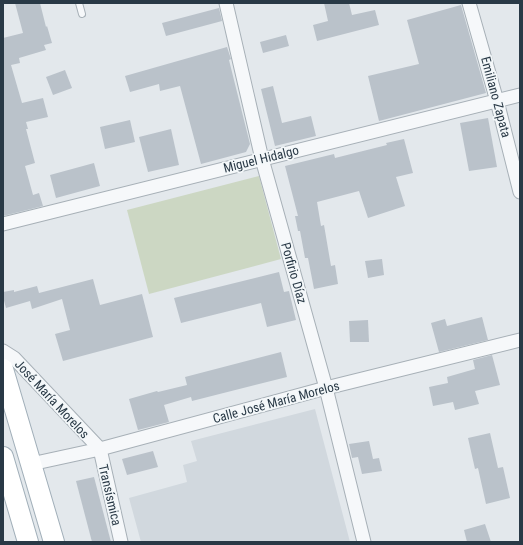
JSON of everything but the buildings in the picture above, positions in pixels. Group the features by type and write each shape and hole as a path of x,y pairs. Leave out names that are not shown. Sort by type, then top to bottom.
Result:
{"main road":[{"path":"3,369 54,542"},
{"path":"3,457 28,542"}],"street":[{"name":"Porfirio Díaz","path":"226,3 262,159 326,388 364,542"},
{"name":"Emiliano Zapata","path":"470,3 520,192"},
{"name":"Miguel Hidalgo","path":"3,224 520,95"},
{"name":"Calle José María Morelos","path":"32,464 100,449 326,388 520,340"},
{"name":"José María Morelos","path":"3,351 14,358 100,449"},
{"name":"Transísmica","path":"100,449 121,542"}],"lane":[{"path":"79,3 82,14"}],"shaded area":[{"path":"315,409 350,542 141,542 129,498 187,482 183,465 197,461 191,441"}],"green space":[{"path":"259,176 281,259 149,294 127,210"}]}
